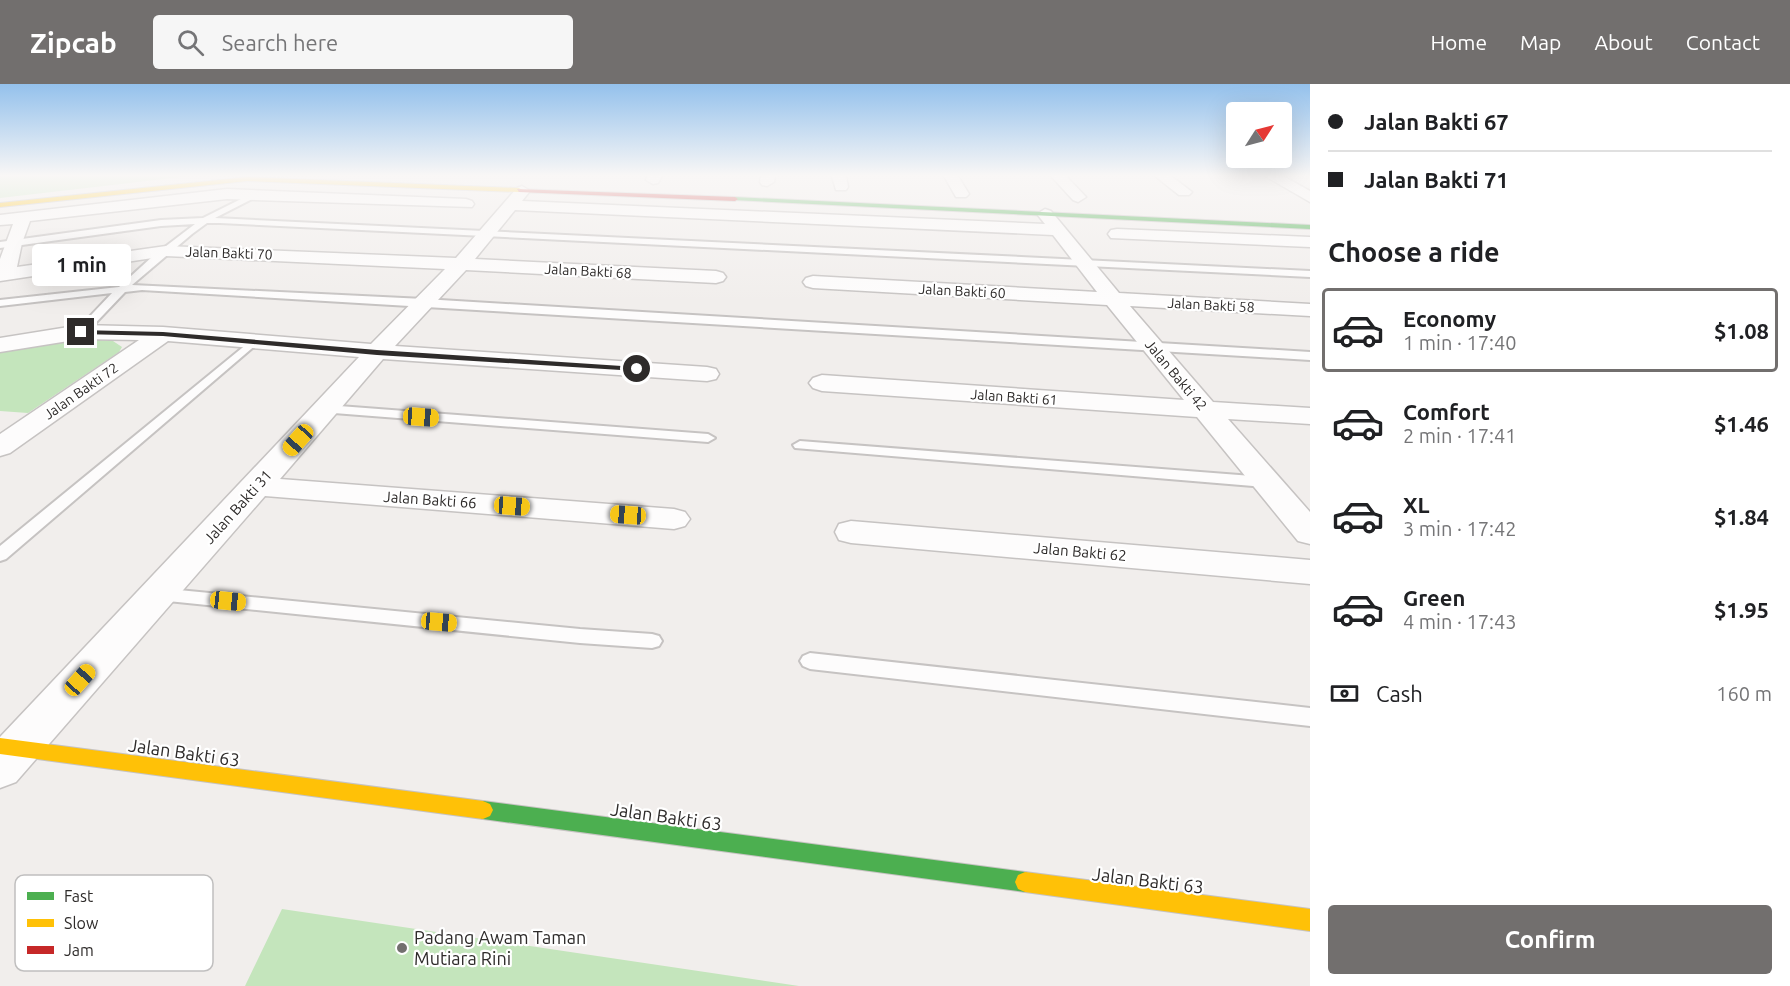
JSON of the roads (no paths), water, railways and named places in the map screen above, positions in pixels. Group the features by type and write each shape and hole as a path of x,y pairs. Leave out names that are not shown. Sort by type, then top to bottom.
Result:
{"street":[{"path":"0,220 15,218"},
{"path":"3,274 7,244 23,218"},
{"name":"Jalan Bakti 31","path":"6,754 158,594 377,352 460,265 499,218"},
{"path":"963,218 1310,227"},
{"path":"1003,218 1050,222"},
{"name":"Jalan Bakti 42","path":"1050,222 1152,347 1310,533"},
{"path":"1117,234 1310,242"},
{"name":"Jalan Bakti 70","path":"3,274 166,251 460,265"},
{"name":"Jalan Bakti 68","path":"460,265 716,277"},
{"name":"Jalan Bakti 60","path":"813,282 1112,299"},
{"name":"Jalan Bakti 58","path":"1112,299 1310,310"},
{"path":"0,345 81,332 163,334 377,352 707,374"},
{"name":"Jalan Bakti 72","path":"0,447 163,334"},
{"name":"Jalan Bakti 61","path":"822,382 1206,411 1310,416"},
{"path":"0,417 38,421"},
{"name":"Jalan Bakti 66","path":"257,486 674,519"},
{"name":"Jalan Bakti 62","path":"851,532 1310,572"},
{"name":"Jalan Bakti 63","path":"6,754 1310,920"}],"lane":[{"path":"81,332 122,288 206,219"},
{"path":"7,244 206,219 1310,274"},
{"path":"0,303 122,288 424,302 1310,356"},
{"path":"0,555 253,342"},
{"path":"326,409 708,438"},
{"path":"800,445 1265,482"},
{"path":"158,594 568,635 652,641"},
{"path":"810,661 1310,717"}],"place":[{"name":"Padang Awam Taman Mutiara Rini","path":"402,948"}]}
